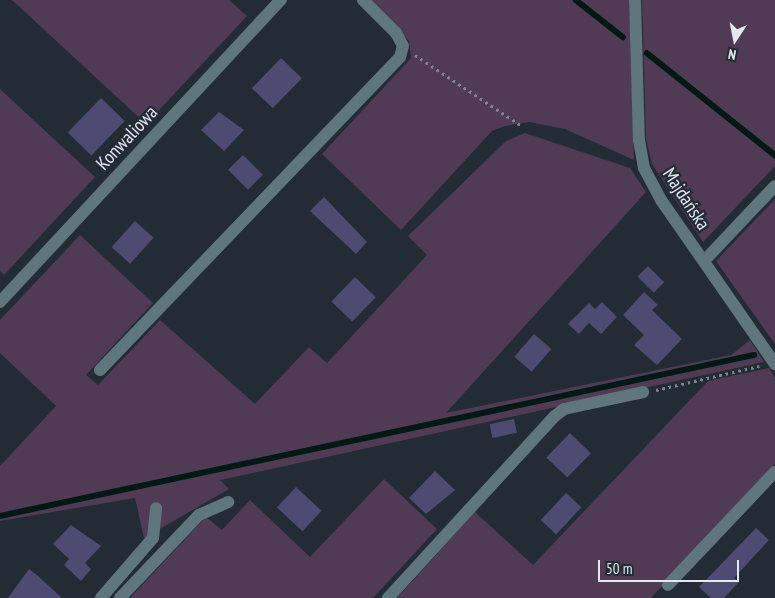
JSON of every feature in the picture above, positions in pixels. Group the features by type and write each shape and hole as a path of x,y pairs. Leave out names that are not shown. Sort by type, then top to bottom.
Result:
{"street":[{"name":"Konwaliowa","path":"0,302 281,0"},
{"path":"100,370 396,62 403,46 363,0"},
{"name":"Majdańska","path":"635,0 639,140 644,168 772,365"},
{"path":"704,261 775,186"},
{"path":"388,598 555,416 564,410 643,392"},
{"path":"668,585 775,472"},
{"path":"120,598 199,515 228,502"},
{"path":"101,598 153,538 156,508"}],"path":[{"path":"403,46 522,126"},
{"path":"643,392 772,365"}],"shaded area":[{"path":"12,0 229,0 247,16 146,124"},
{"path":"370,0 629,0 634,160 565,129 529,122 505,126 492,131 401,230 322,154 411,58 409,41"},
{"path":"642,0 775,0 775,166 703,242 652,164 646,139"},
{"path":"0,89 95,177 4,275 0,271"},
{"path":"525,133 630,168 646,192 446,413 731,355 750,340 764,362 220,480 229,489 144,538 135,498 0,521 0,466 56,406 0,353 0,320 80,235 153,303 86,375 98,385 160,320 255,404 309,347 327,363 427,255 408,236 506,141"},
{"path":"775,199 775,344 716,261"},
{"path":"769,368 775,378 775,464 651,598 397,598 475,512 533,565 708,381"},
{"path":"384,479 437,529 373,598 130,598 206,517 222,530 250,500 310,557"}],"building":[{"path":"281,58 302,78 273,108 252,88"},
{"path":"101,98 125,121 91,155 68,133"},
{"path":"219,112 244,130 224,151 201,130"},
{"path":"243,155 263,175 248,190 228,170"},
{"path":"324,197 367,242 356,254 310,211"},
{"path":"135,221 154,238 130,264 112,247"},
{"path":"648,266 664,282 654,293 637,277"},
{"path":"355,277 376,297 352,322 331,301"},
{"path":"644,292 658,305 652,310 682,339 657,365 634,345 644,335 623,315"},
{"path":"602,302 617,317 601,334 589,323 579,334 568,324 589,303 595,309"},
{"path":"534,334 551,349 532,372 514,357"},
{"path":"514,419 517,433 492,438 490,424"},
{"path":"570,433 591,453 567,478 546,457"},
{"path":"435,471 455,490 426,514 409,498"},
{"path":"296,487 322,511 303,531 277,507"},
{"path":"566,493 581,507 556,534 541,520"},
{"path":"71,525 101,546 85,563 91,569 81,581 64,565 69,559 53,544"},
{"path":"756,528 769,540 734,578 739,582 724,598 711,598 699,587"},
{"path":"29,569 38,576 62,598 8,598"}],"waterway":[{"path":"576,0 623,37"},
{"path":"647,53 775,155"},
{"path":"0,516 754,355"}]}
